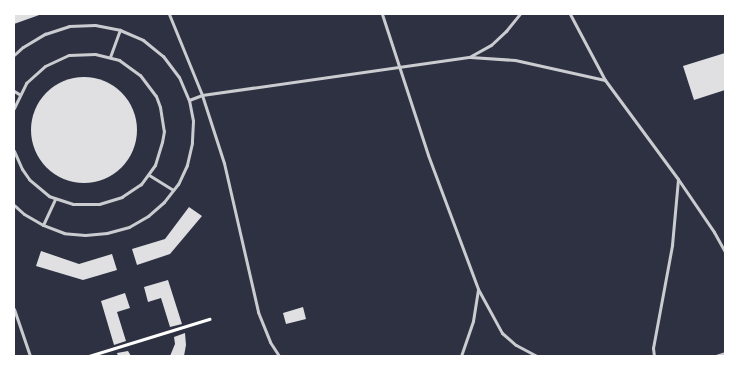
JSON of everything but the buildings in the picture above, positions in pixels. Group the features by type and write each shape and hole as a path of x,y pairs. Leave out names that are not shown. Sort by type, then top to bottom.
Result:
{"lane":[{"path":"169,14 202,95 226,170 257,307 270,342 279,356"},
{"path":"382,14 428,155 478,289 502,333 516,345 537,356"},
{"path":"470,57 491,45 506,31 520,14"},
{"path":"570,14 605,80 678,179 714,232 725,252"},
{"path":"14,55 23,47 45,34 69,26 95,25 120,30 143,40 163,56 179,77 189,100 193,122 192,143 187,165 173,190 164,202 148,216 129,227 108,233 86,235 64,233 43,226 24,214 14,205"},
{"path":"110,57 120,30"},
{"path":"14,108 19,94 35,74 57,60 82,53 110,57 131,67 140,75 156,96 160,107 163,125 160,154 149,174 132,191 111,202 86,206 55,199 38,188 29,179 14,151"},
{"path":"189,100 202,95 470,57 515,60 605,80"},
{"path":"14,91 19,94"},
{"path":"149,174 173,190"},
{"path":"654,356 653,348 672,245 678,179"},
{"path":"43,226 55,199"},
{"path":"461,356 473,321 478,289"},
{"path":"14,309 30,356"},
{"path":"716,356 725,353"}],"path":[{"path":"89,356 209,319"}]}
